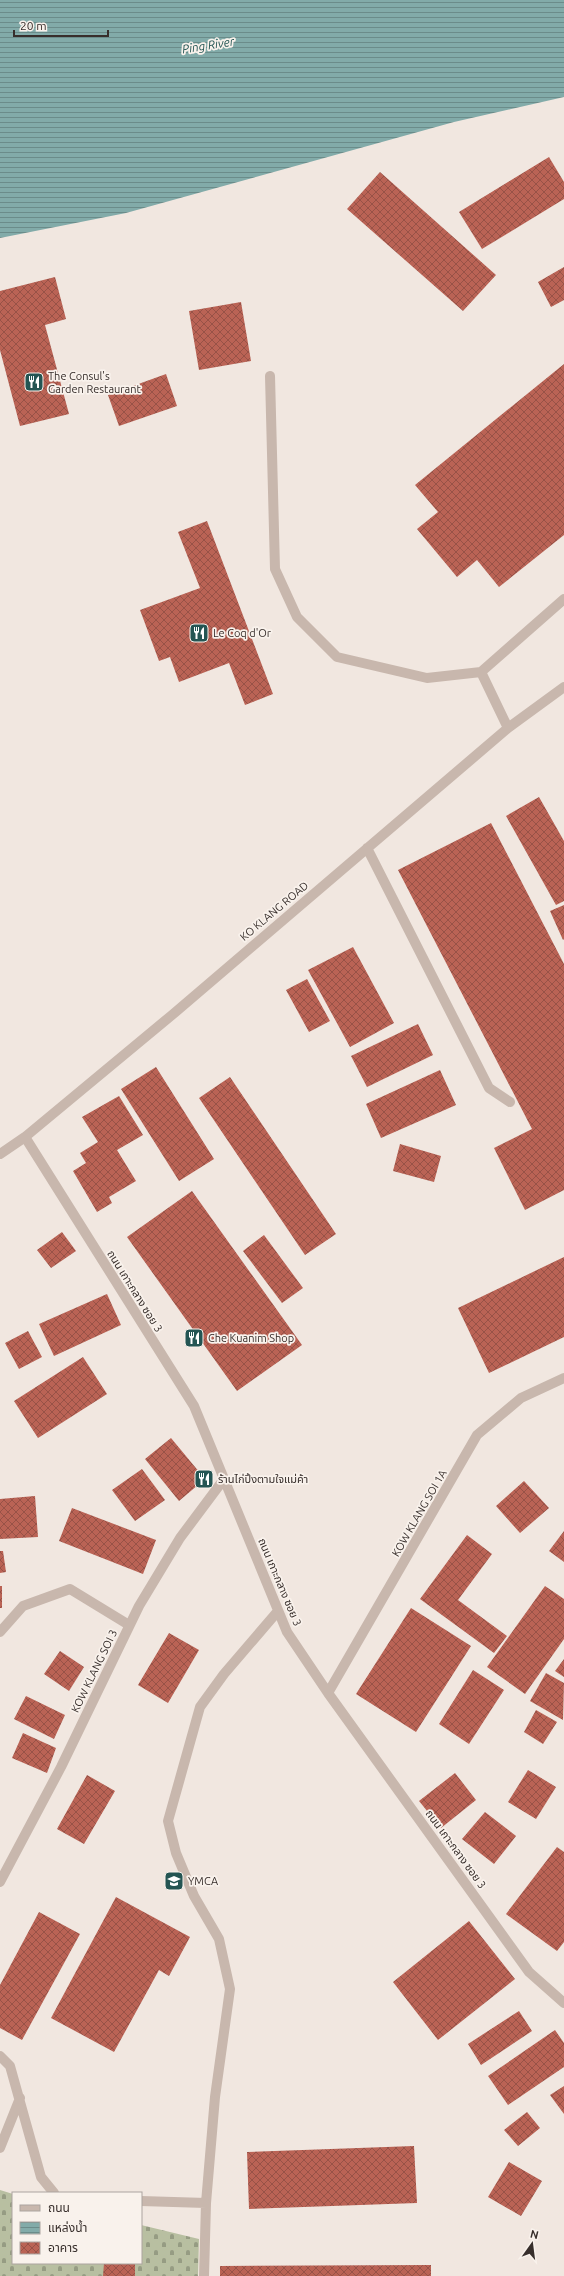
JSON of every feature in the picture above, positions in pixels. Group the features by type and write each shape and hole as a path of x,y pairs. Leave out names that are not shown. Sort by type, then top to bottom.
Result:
{"street":[{"path":"270,376 275,569 298,617 337,657 427,678 481,672 564,599"},
{"path":"481,672 508,728"},
{"name":"KO KLANG ROAD","path":"0,1154 25,1137 172,1016 508,728 564,687"},
{"path":"367,848 489,1088 510,1102"},
{"name":"ถนน เกาะกลาง ซอย 3","path":"25,1137 194,1406 287,1632 328,1693 529,1972 564,2003"},
{"name":"KOW KLANG SOI 1A","path":"328,1693 477,1435 521,1398 564,1378"},
{"name":"KOW KLANG SOI 3","path":"0,1882 61,1767 129,1626 180,1538 224,1479"},
{"path":"0,1632 23,1606 70,1589 129,1626"},
{"path":"204,2276 206,2203 215,2097 230,1989 219,1939 191,1889 176,1853 168,1821 200,1707 224,1674 278,1611"},
{"path":"0,2056 10,2066 41,2177 53,2192"},
{"path":"0,2148 20,2098"},
{"path":"142,2201 206,2203"}],"green space":[{"path":"0,2190 12,2194 12,2264 142,2264 142,2225 199,2239 198,2276 0,2276"}],"water":[{"name":"Ping River","path":"0,0 564,0 564,97 454,122 126,213 0,238"}],"building":[{"path":"549,157 564,182 564,199 482,249 459,212"},
{"path":"380,172 496,275 463,311 347,209"},
{"path":"564,267 564,300 551,307 538,282"},
{"name":"The Consul's Garden Restaurant","path":"55,277 66,319 45,325 69,414 20,426 0,350 0,291"},
{"path":"241,302 251,361 199,370 189,311"},
{"path":"564,364 564,535 499,587 477,560 457,577 417,529 438,512 415,485"},
{"path":"166,374 177,406 119,426 108,395"},
{"name":"Le Coq d'Or","path":"207,521 273,694 245,705 229,663 179,682 170,657 159,661 140,610 200,588 178,532"},
{"path":"539,797 564,841 564,901 556,905 506,816"},
{"path":"491,823 564,964 564,1190 525,1210 494,1148 532,1129 398,870"},
{"path":"564,905 564,939 563,940 550,911"},
{"path":"353,947 394,1023 350,1047 308,970"},
{"path":"307,979 330,1021 309,1032 286,990"},
{"path":"418,1024 433,1055 367,1087 351,1056"},
{"path":"156,1067 214,1159 179,1181 121,1089"},
{"path":"440,1070 456,1105 381,1138 366,1104"},
{"path":"230,1077 336,1234 305,1255 199,1098"},
{"path":"119,1096 143,1135 117,1150 136,1181 109,1197 112,1203 97,1212 73,1171 86,1163 80,1153 98,1142 82,1117"},
{"path":"400,1144 441,1156 434,1182 393,1171"},
{"path":"192,1191 302,1345 237,1391 127,1237"},
{"path":"62,1232 76,1251 51,1268 37,1250"},
{"path":"264,1235 303,1288 282,1303 243,1251"},
{"path":"564,1257 564,1337 489,1373 458,1308"},
{"path":"107,1294 121,1325 54,1356 39,1324"},
{"path":"28,1331 42,1357 19,1369 5,1343"},
{"path":"83,1357 107,1394 38,1438 14,1401"},
{"path":"171,1438 205,1479 179,1501 145,1459"},
{"path":"142,1469 165,1500 135,1521 112,1490"},
{"path":"524,1481 549,1508 520,1533 496,1506"},
{"path":"35,1496 38,1537 0,1539 0,1499"},
{"path":"72,1508 156,1540 143,1574 59,1541"},
{"path":"564,1531 564,1562 549,1551"},
{"path":"467,1535 492,1554 458,1600 507,1636 494,1653 420,1599"},
{"path":"0,1551 3,1551 6,1572 0,1573"},
{"path":"0,1586 2,1586 2,1608 0,1608"},
{"path":"545,1586 564,1599 564,1639 525,1694 487,1667"},
{"path":"411,1608 471,1646 416,1732 356,1694"},
{"path":"169,1633 199,1650 168,1703 138,1685"},
{"path":"60,1651 84,1667 69,1691 44,1674"},
{"path":"564,1659 564,1677 555,1671"},
{"path":"473,1670 504,1690 469,1744 439,1724"},
{"path":"546,1673 564,1683 563,1720 530,1701"},
{"path":"26,1696 65,1715 54,1739 14,1719"},
{"path":"536,1710 557,1722 543,1744 524,1732"},
{"path":"23,1733 56,1748 47,1773 12,1758"},
{"path":"528,1770 556,1787 536,1819 508,1802"},
{"path":"455,1773 476,1800 441,1828 419,1801"},
{"path":"87,1775 115,1791 84,1844 57,1829"},
{"path":"485,1812 516,1836 494,1864 462,1839"},
{"path":"557,1847 564,1852 564,1942 557,1951 506,1914"},
{"path":"116,1897 190,1937 169,1976 159,1970 114,2052 51,2018"},
{"path":"39,1912 80,1934 22,2040 0,2028 0,1985"},
{"path":"469,1921 515,1979 438,2040 393,1982"},
{"path":"519,2011 532,2031 481,2065 468,2044"},
{"path":"555,2030 564,2043 564,2067 508,2105 488,2076"},
{"path":"564,2086 564,2114 550,2095"},
{"path":"527,2112 540,2128 518,2146 504,2130"},
{"path":"414,2146 417,2203 249,2209 247,2152"},
{"path":"509,2162 542,2181 521,2216 488,2197"},
{"path":"104,2264 135,2264 135,2276 103,2276"},
{"path":"431,2265 431,2276 220,2276 220,2266"}],"place":[{"name":"The Consul's Garden Restaurant","path":"34,382"},
{"name":"Le Coq d'Or","path":"199,633"},
{"name":"Che Kuanim Shop","path":"194,1338"},
{"name":"ร้านไก่ปิ้งตามใจแม่ค้า","path":"204,1479"},
{"name":"YMCA","path":"174,1881"}]}
